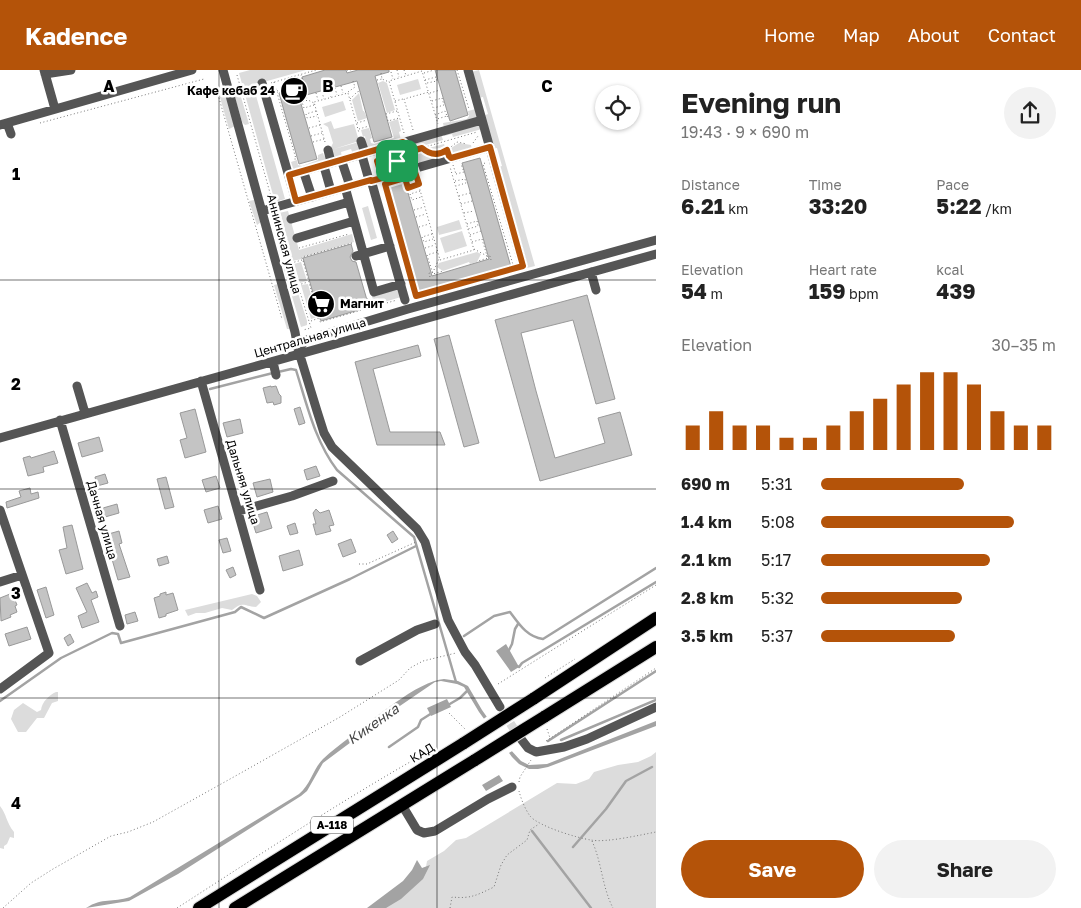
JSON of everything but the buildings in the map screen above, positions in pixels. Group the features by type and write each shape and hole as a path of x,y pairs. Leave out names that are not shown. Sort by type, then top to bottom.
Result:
{"highway":[{"name":"КАД","path":"200,908 465,737 533,699 656,618"},
{"name":"А-118","path":"235,908 475,760 546,723 656,647"}],"street":[{"path":"55,109 45,72 72,70"},
{"path":"11,134 4,124 192,70"},
{"name":"Аннинская улица","path":"223,70 299,352 322,426 332,447 409,520 422,537 441,622 500,707"},
{"path":"468,70 523,266"},
{"path":"263,84 296,201"},
{"path":"289,175 331,162 367,154 439,126 482,120"},
{"path":"361,141 367,154 370,181 405,299"},
{"path":"262,211 347,186 416,173 490,147"},
{"path":"328,150 331,162"},
{"path":"344,165 349,202 369,288 374,292 401,284"},
{"path":"324,170 331,191"},
{"path":"305,176 312,196"},
{"path":"291,218 349,202"},
{"path":"297,238 354,221"},
{"path":"299,352 306,340 312,338 656,240"},
{"path":"360,252 390,246"},
{"name":"Центральная улица","path":"0,438 272,362 299,352 656,254"},
{"path":"591,272 596,290"},
{"path":"272,362 276,375"},
{"name":"Дальняя улица","path":"201,381 260,590"},
{"path":"76,386 85,414"},
{"name":"Дачная улица","path":"60,420 120,626"},
{"path":"239,511 292,496 333,481"},
{"path":"0,510 50,652 0,689"},
{"path":"0,582 22,574"},
{"path":"360,661 417,630 441,622"},
{"path":"521,739 531,750 536,752 546,750 587,739 656,707"},
{"path":"405,810 417,830 428,833 435,831 512,787"}],"path":[{"path":"263,84 316,70"},
{"path":"397,70 400,78"},
{"path":"404,70 406,76"},
{"path":"411,70 412,74"},
{"path":"389,82 418,71 434,70"},
{"path":"461,70 457,71 468,110 478,106"},
{"path":"391,72 393,80"},
{"path":"423,72 444,142"},
{"path":"381,73 382,79"},
{"path":"276,91 303,83 300,75"},
{"path":"296,76 299,85"},
{"path":"425,80 436,77 437,81 426,84"},
{"path":"32,125 204,79"},
{"path":"285,79 288,88"},
{"path":"376,80 382,79 389,82 407,137"},
{"path":"328,150 314,104 308,100 306,94 301,96 304,108 314,104 318,101 348,93 355,87 353,81"},
{"path":"274,82 296,159 285,162"},
{"path":"341,86 344,94"},
{"path":"335,88 338,96"},
{"path":"328,90 331,98"},
{"path":"395,101 440,90"},
{"path":"217,91 284,325"},
{"path":"350,100 360,91"},
{"path":"322,92 325,99"},
{"path":"316,93 318,101"},
{"path":"348,93 361,141"},
{"path":"431,101 442,98 444,105 433,108"},
{"path":"404,99 407,137 405,144 416,173 440,258 433,272 429,273 430,277"},
{"path":"303,102 308,100"},
{"path":"316,111 306,114 307,118 318,115"},
{"path":"398,111 386,114 388,121 400,117"},
{"path":"435,114 445,112 447,116 439,126"},
{"path":"356,123 367,120"},
{"path":"309,128 320,124"},
{"path":"358,130 369,126"},
{"path":"377,161 480,131 472,144 457,142"},
{"path":"311,136 322,132"},
{"path":"456,138 457,142 450,162 473,249"},
{"path":"313,142 324,139"},
{"path":"388,146 392,157 416,173"},
{"path":"422,148 428,153 436,155"},
{"path":"367,154 377,161 382,178"},
{"path":"493,161 483,164 514,268"},
{"path":"450,162 464,172 461,163"},
{"path":"405,178 408,188 415,186 416,173"},
{"path":"454,182 464,179 466,184 456,186"},
{"path":"380,193 387,191 416,296"},
{"path":"421,191 410,194 412,200 422,197"},
{"path":"459,196 470,193"},
{"path":"461,204 472,201"},
{"path":"414,210 425,206"},
{"path":"463,213 474,210"},
{"path":"416,217 427,214"},
{"path":"466,224 477,221 478,226 468,229"},
{"path":"419,227 430,223"},
{"path":"469,235 480,232"},
{"path":"299,248 353,233"},
{"path":"433,234 422,237 424,242 434,239"},
{"path":"472,242 482,239 487,256"},
{"path":"360,252 355,242 302,257 320,322 523,266"},
{"path":"425,248 436,244"},
{"path":"473,249 490,256 491,260"},
{"path":"440,258 440,260 473,249"},
{"path":"433,272 428,255 438,252"},
{"path":"478,261 488,258 487,256"},
{"path":"291,263 303,260"},
{"path":"433,272 433,274 442,271"},
{"path":"298,285 309,282"},
{"path":"309,321 319,318"},
{"path":"359,564 367,564 412,544"},
{"path":"488,690 656,585"},
{"path":"3,908 31,883 111,836 128,832 153,822 340,717 399,680 410,668 423,661 451,654"},
{"path":"531,750 656,668"},
{"path":"449,713 465,737"},
{"path":"546,723 550,738"},
{"path":"177,908 317,818 435,748"},
{"path":"522,774 529,763"},
{"path":"524,804 530,817 539,823 592,841 656,832"},
{"path":"450,908 452,897 462,898 479,895 494,887 501,865 508,855 526,840 530,830 539,823"},
{"path":"592,841 606,893 613,908"}],"shaded area":[{"path":"250,70 306,70 253,85 285,199 275,202 239,73"},
{"path":"479,70 535,266 527,268 498,167 502,166 497,148 493,149 483,116 488,114 483,97 478,98 471,72"},
{"path":"418,79 421,89 400,95 397,85"},
{"path":"383,81 387,83 395,110 387,113 378,83"},
{"path":"232,87 238,87 249,124 245,125 242,122"},
{"path":"224,89 235,126 229,129 219,94 219,90"},
{"path":"359,93 363,111 367,118 358,121 352,100"},
{"path":"343,101 346,110 325,117 322,107"},
{"path":"476,109 478,118 444,128 443,123 467,119 469,116 468,111"},
{"path":"398,119 401,140 366,150 365,136 363,137 361,130 369,128 372,138 370,139 371,143 374,144 394,138 389,122"},
{"path":"331,121 334,129 354,124 359,141 334,149 359,142 362,151 353,154 351,149 341,152 342,157 333,159 330,149 333,143 328,127 323,124"},
{"path":"480,123 482,129 453,137 452,134 444,136 443,133"},
{"path":"441,134 443,140 408,150 406,144"},
{"path":"459,143 471,145 472,150 450,156 448,150"},
{"path":"444,144 446,149 438,153 425,149"},
{"path":"423,150 428,154 434,155 446,151 448,157 421,164 411,160 414,157 413,153"},
{"path":"323,153 328,161 294,171 291,162 297,160 298,165 302,166 318,160 318,155"},
{"path":"392,159 400,164 410,163 411,167 382,175 379,162"},
{"path":"254,200 261,222 257,225 249,201"},
{"path":"368,206 377,238 371,240 362,208"},
{"path":"288,211 299,250 352,234 354,242 292,261 279,213"},
{"path":"459,220 462,229 439,235 437,227"},
{"path":"462,231 467,246 445,253 440,238"},
{"path":"477,252 481,254 477,262 470,264 469,262 443,271 437,267 439,263"},
{"path":"301,262 307,281 300,283 294,264"},
{"path":"289,265 307,321 307,325 301,327 284,269 285,266"},
{"path":"278,284 292,329 287,329 274,285"},
{"path":"308,284 317,317 311,319 301,285"},
{"path":"398,289 401,297 374,305 372,296"},
{"path":"252,594 257,596 261,602 256,607 241,605 232,610 222,608 188,616 185,610"},
{"path":"58,692 58,701 52,703 44,718 37,718 26,732 18,732 11,719 14,710 23,703 37,712 41,710 46,699"},
{"path":"656,752 656,908 382,908 426,867 427,861 444,851 456,840 466,838 557,783 576,784 589,779 594,772 618,765 638,762"},
{"path":"0,806 14,832 14,838 10,837 4,849 0,848"}],"water":[{"path":"506,644 519,667 511,672 496,651"},
{"name":"Кикенка","path":"444,679 458,681 468,686 482,710 509,748 521,761 529,765 547,764 656,721 656,726 548,767 529,769 519,764 512,757 479,712 464,687 441,681 435,682 323,763 307,791 301,796 178,874 129,901 86,908 98,902 130,897 299,794 320,763 336,748 382,712 409,694 422,686"},
{"path":"447,699 451,707 431,716 427,708"},
{"path":"499,775 503,781 486,791 482,785"},
{"path":"417,860 422,868 430,865 423,879 401,899 386,908 367,908 403,881"}],"pier":[{"path":"489,715 514,750 507,754 482,720"}],"waterway":[{"path":"278,372 291,369 296,370 317,435 337,470 414,537 456,682"},
{"path":"210,389 273,373"},
{"path":"0,701 61,658 112,633 118,634 121,643 235,612 241,607 264,618 350,579 416,546"},
{"path":"464,636 494,616 510,612 528,633 543,639 656,568"},
{"path":"517,666 519,667 522,663 656,582"},
{"path":"509,650 518,624"},
{"path":"548,741 656,671"},
{"path":"448,705 467,691"},
{"path":"561,740 656,700"},
{"path":"389,747 418,727 421,720 432,713"},
{"path":"573,847 606,809 626,781 652,767"},
{"path":"532,831 591,908"}],"tunnel":[{"path":"503,712 519,737"}],"place":[{"name":"Кафе кебаб 24","path":"294,91"},
{"name":"Магнит","path":"321,304"}],"route":[{"path":"403,142 408,152 422,148 428,153 436,155 447,150 451,158 490,147 523,266 416,296 385,184 405,178 408,188 419,184 414,169 410,170 412,167 410,162 403,163 397,161 392,157 377,161 382,178 296,201 289,175 403,142"}]}
